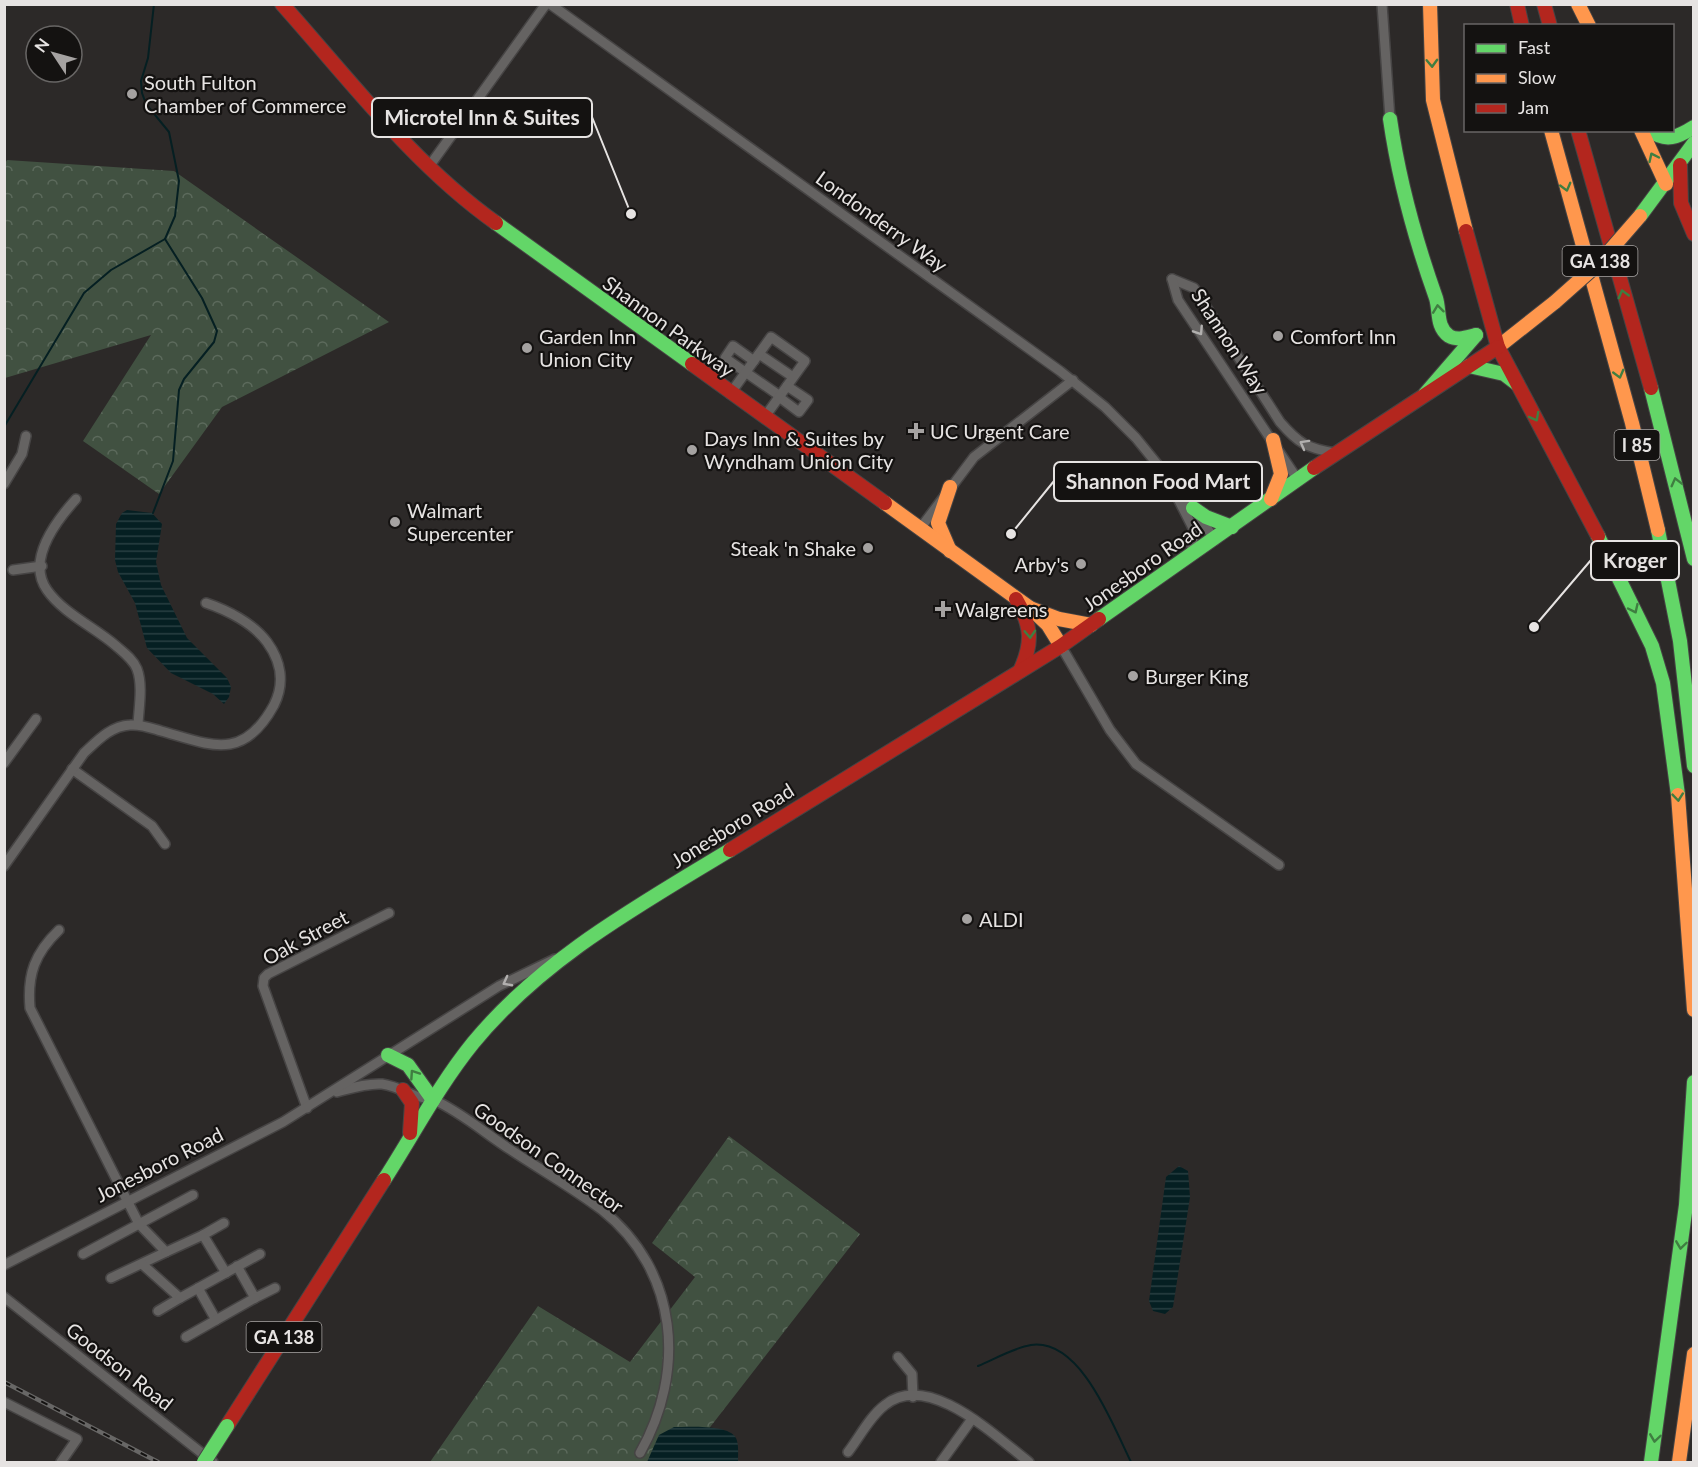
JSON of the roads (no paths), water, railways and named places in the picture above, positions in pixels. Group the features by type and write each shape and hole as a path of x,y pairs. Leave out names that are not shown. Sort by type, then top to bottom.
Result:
{"main road":[{"name":"Shannon Parkway","path":"282,4 428,168 465,201 518,242 1030,608 1048,625 1060,646"},
{"path":"1430,4 1433,100 1441,139 1498,347 1615,568 1652,646 1663,682 1679,804 1694,1010"},
{"path":"1517,4 1522,24"},
{"path":"1544,4 1549,24"},
{"path":"1578,4 1587,24"},
{"path":"1390,119 1398,174 1421,260 1437,301 1440,324 1448,335 1457,339 1476,335"},
{"path":"1652,132 1668,140 1694,127"},
{"name":"I 85","path":"1552,132 1589,273 1604,315 1652,506 1673,601 1694,766"},
{"name":"I 85","path":"1579,132 1666,442 1694,559"},
{"path":"1642,132 1666,184"},
{"name":"Jonesboro Road","path":"434,1100 487,1028 529,985 560,958 595,933 1060,646 1215,540 1335,453 1498,347 1555,302 1600,262 1666,184 1694,143"},
{"path":"1680,163 1678,182 1685,216 1694,234"},
{"path":"1656,196 1685,216"},
{"path":"1425,394 1476,335 1486,320 1487,309"},
{"path":"1469,366 1504,374 1518,386"},
{"path":"1271,498 1281,474 1273,440"},
{"path":"950,487 938,523 951,553"},
{"path":"1193,508 1206,517 1232,527"},
{"path":"1016,599 1032,630 1032,642 1020,671"},
{"path":"1030,608 1059,619 1091,625"},
{"path":"388,1055 408,1065 434,1100"},
{"path":"1652,1462 1686,1205 1694,1082"},
{"path":"403,1090 412,1103 410,1136"},
{"name":"GA 138","path":"204,1462 434,1100"},
{"path":"1679,1462 1694,1354"}],"street":[{"path":"428,168 548,4"},
{"name":"Londonderry Way","path":"548,4 1073,380 1136,438 1173,487 1193,508 1215,540"},
{"path":"1382,4 1390,119"},
{"name":"Shannon Way","path":"1298,480 1178,300 1172,279 1194,288 1280,422 1295,440 1311,449 1335,453"},
{"path":"730,394 771,337 805,360 764,418"},
{"path":"734,346 757,357 790,382 808,400 799,412 725,358 734,346"},
{"path":"919,530 974,458 1073,380"},
{"path":"4,484 22,454 26,436"},
{"name":"Londonderry Way","path":"1173,487 1195,533 1191,556"},
{"path":"76,499 50,531 43,550 42,566 46,588 110,641 136,666 140,679 138,724"},
{"path":"13,570 42,566"},
{"path":"4,866 84,753 101,737 116,728 138,724 209,746 230,745 246,738 267,718 281,685 280,669 274,651 263,636 227,610 206,603"},
{"path":"1060,646 1115,739 1136,764 1279,866"},
{"path":"4,763 36,719"},
{"path":"72,770 152,826 165,844"},
{"name":"Oak Street","path":"307,1108 263,986 264,978 389,913"},
{"path":"59,930 43,945 33,964 28,985 30,1008 139,1224 166,1252"},
{"name":"Jonesboro Road","path":"4,1265 307,1108 499,986 543,962 560,958"},
{"name":"Jonesboro Road","path":"329,1094 360,1086 381,1084 434,1100"},
{"name":"Goodson Connector","path":"434,1100 603,1211 627,1236 647,1264 664,1308 670,1358 662,1408 640,1453"},
{"path":"83,1254 193,1195"},
{"path":"111,1278 224,1223"},
{"path":"203,1235 226,1273"},
{"path":"158,1311 260,1254"},
{"path":"142,1264 180,1298"},
{"path":"237,1266 255,1298"},
{"path":"198,1288 216,1320"},
{"path":"186,1337 275,1288"},
{"name":"Goodson Road","path":"4,1297 213,1462"},
{"path":"898,1357 912,1374 913,1397"},
{"path":"848,1452 884,1405 897,1398 913,1397 943,1400 1029,1462"},
{"path":"4,1402 77,1439 61,1462"},
{"path":"942,1462 972,1419"}],"water":[{"path":"127,510 152,513 162,524 156,562 161,585 187,638 227,678 231,687 229,697 224,704 213,694 171,673 147,648 135,603 118,572 115,560 116,524 122,513"},
{"path":"1179,1166 1188,1171 1190,1197 1173,1307 1165,1314 1153,1311 1149,1301 1166,1177"},
{"path":"674,1427 708,1427 725,1430 736,1438 738,1462 647,1462 659,1435"}],"waterway":[{"path":"4,427 84,293 111,270 165,239 175,216 179,181 169,132 146,104 142,93 141,81 148,58 154,4"},
{"path":"153,513 173,461 179,390 184,379 214,342 217,331 202,298 165,239"},
{"path":"978,1366 1031,1345 1049,1347 1065,1355 1080,1369 1093,1387 1131,1462"}],"railway":[{"path":"4,1382 158,1462"}],"place":[{"name":"South Fulton Chamber of Commerce","path":"132,94"},
{"name":"Microtel Inn & Suites","path":"631,214"},
{"name":"Comfort Inn","path":"1278,336"},
{"name":"Garden Inn Union City","path":"527,348"},
{"name":"UC Urgent Care","path":"916,431"},
{"name":"Days Inn & Suites by Wyndham Union City","path":"692,450"},
{"name":"Walmart Supercenter","path":"395,522"},
{"name":"Shannon Food Mart","path":"1011,534"},
{"name":"Steak 'n Shake","path":"868,548"},
{"name":"Arby's","path":"1081,564"},
{"name":"Walgreens","path":"943,609"},
{"name":"Kroger","path":"1534,627"},
{"name":"Burger King","path":"1133,676"},
{"name":"ALDI","path":"967,919"}]}
